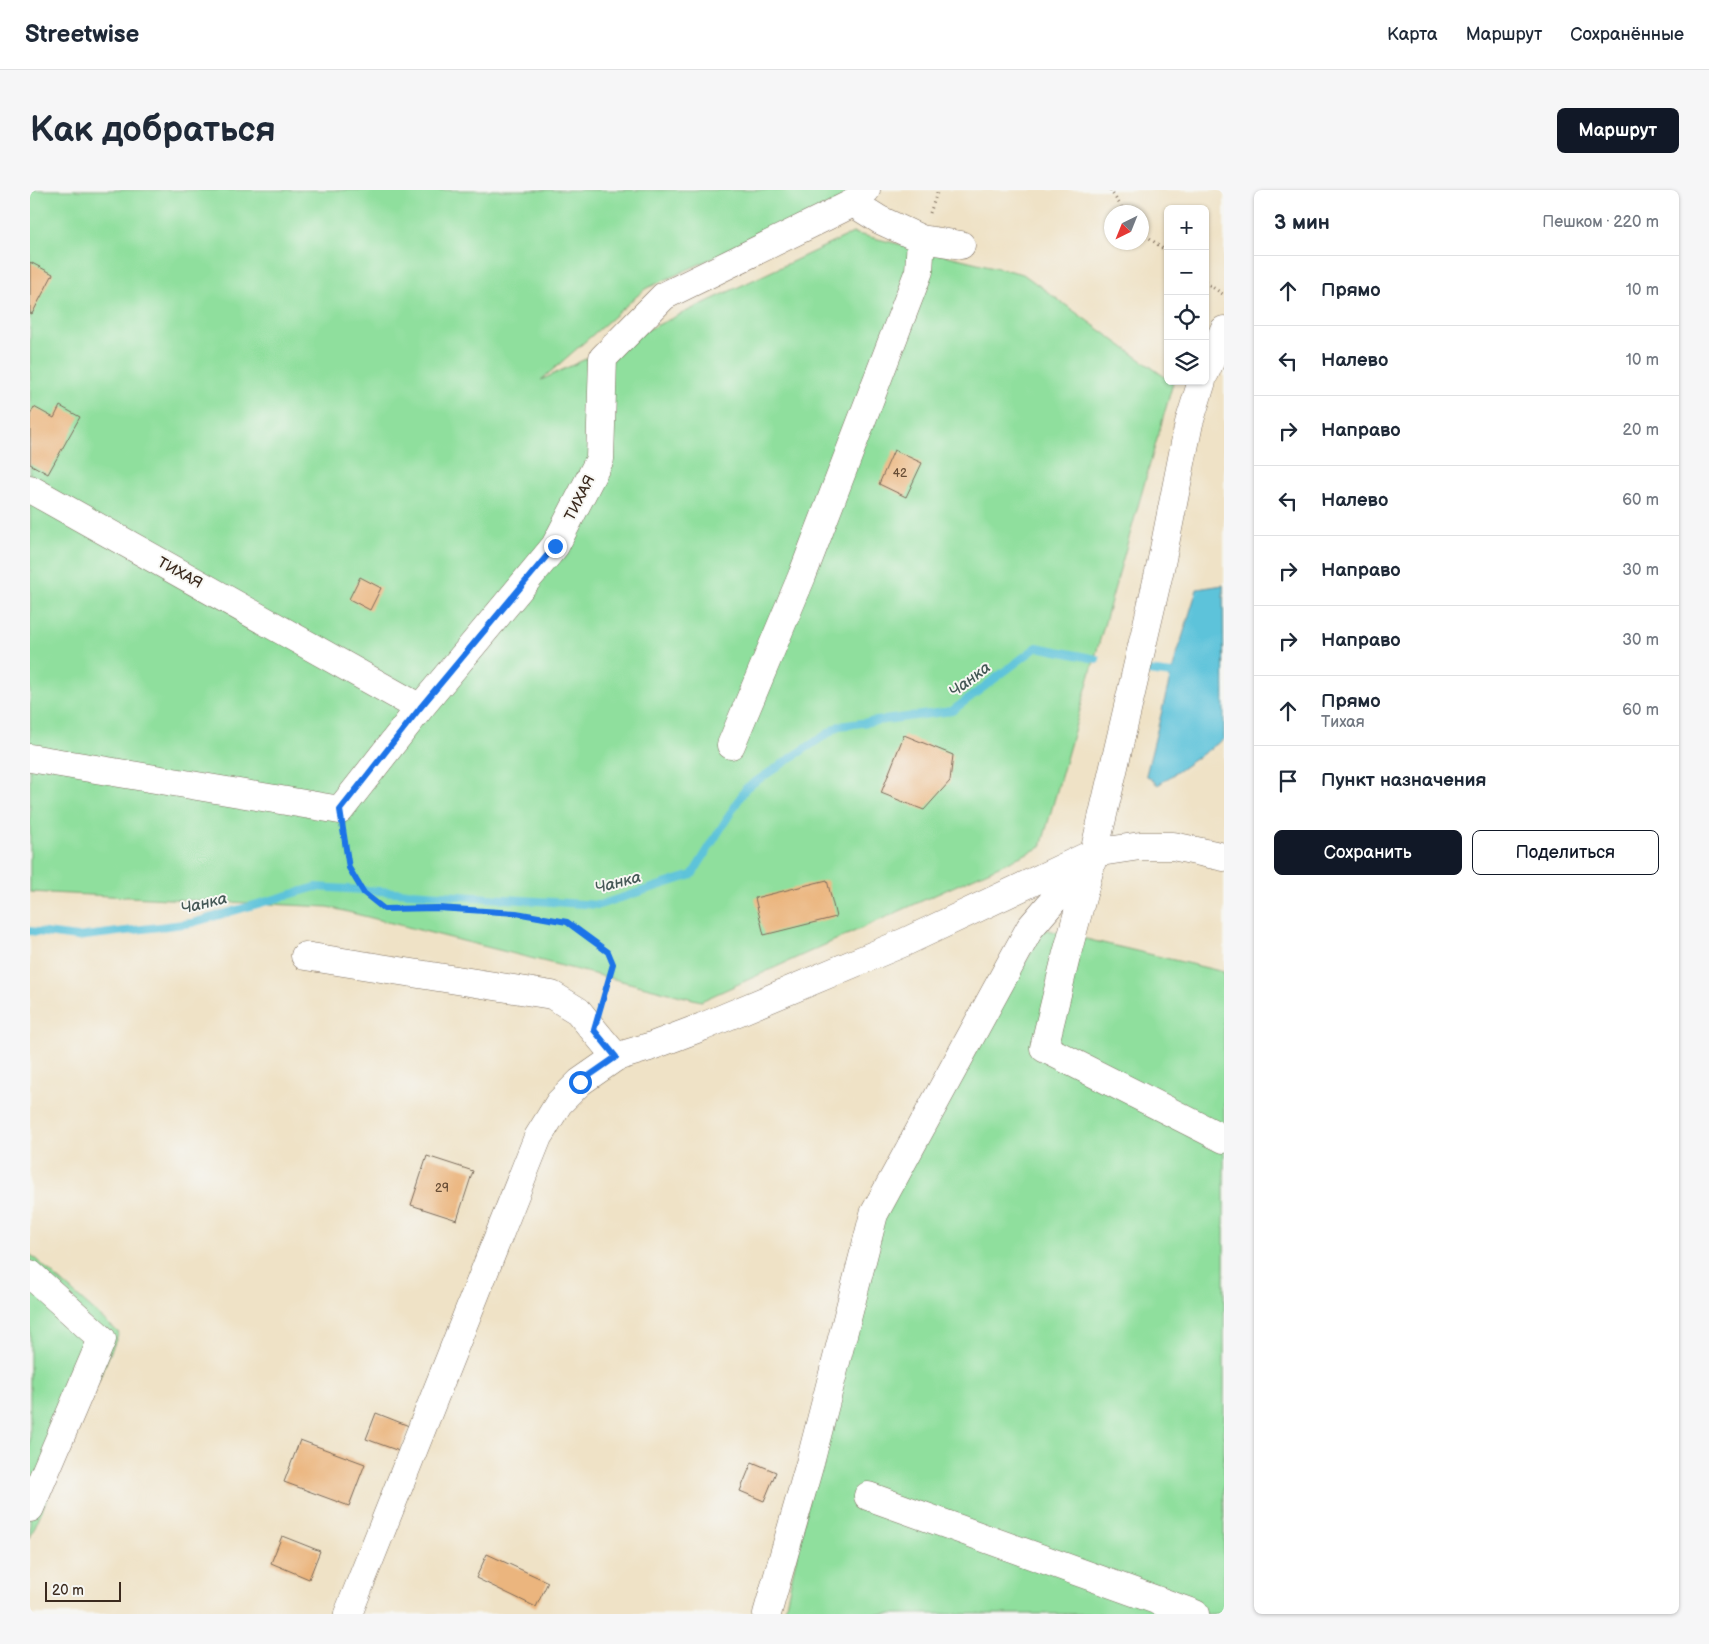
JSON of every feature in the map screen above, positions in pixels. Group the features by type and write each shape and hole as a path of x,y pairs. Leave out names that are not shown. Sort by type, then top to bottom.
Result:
{"street":[{"path":"859,196 880,220 921,239 961,245"},
{"name":"ТИХАЯ","path":"30,489 420,708 555,546 600,459 603,358 664,296 859,196"},
{"path":"731,744 802,576 920,271 921,239"},
{"path":"1209,365 1224,330"},
{"path":"1202,385 1189,423 1161,564 1094,853 1044,1048 1224,1139"},
{"path":"30,758 340,810 420,708"},
{"path":"348,1614 538,1137 559,1103 580,1082 616,1057 650,1047 702,1027 905,942 1094,853 1140,846 1173,846 1224,857"},
{"path":"767,1614 810,1463 874,1214 1030,928 1094,853"},
{"path":"305,956 552,995 578,1011 616,1057"},
{"path":"30,1274 102,1339 30,1508"},
{"path":"868,1496 1195,1614"}],"path":[{"path":"1110,190 1120,205"},
{"path":"1149,237 1165,250"},
{"path":"1209,285 1224,295"},
{"path":"340,810 349,868 364,893 384,909 438,908 507,912 567,922 608,952 613,964 594,1030"}],"green space":[{"path":"30,190 862,190 645,289 541,380 853,233 1023,274 1164,376 1164,385 1172,385 1041,847 701,1001 328,907 30,892"},
{"path":"1044,929 1224,972 1224,1614 784,1614 814,1475 885,1212"},
{"path":"30,1254 119,1333 30,1538"}],"water":[{"path":"1223,585 1224,739 1158,785 1146,775 1171,674 1197,589"}],"building":[{"path":"30,262 53,274 32,314 30,313"},
{"path":"60,406 80,417 48,474 30,464 30,415 34,407 54,418"},
{"path":"894,450 922,463 906,497 879,484"},
{"path":"360,577 381,588 370,610 349,599"},
{"path":"904,735 953,755 950,781 924,810 881,793"},
{"path":"827,880 836,917 764,935 755,898"},
{"path":"427,1156 473,1171 457,1220 411,1205"},
{"path":"376,1413 409,1426 399,1451 366,1439"},
{"path":"300,1440 365,1464 349,1506 284,1482"},
{"path":"752,1462 776,1472 764,1501 740,1491"},
{"path":"282,1536 320,1551 309,1579 271,1563"},
{"path":"487,1554 548,1582 536,1607 476,1578"}],"waterway":[{"name":"Чанка","path":"30,931 77,937 192,923 316,887 599,905 692,875 746,788 839,726 952,711 1037,647 1096,659"},
{"name":"Чанка","path":"1148,671 1180,675"}],"route":[{"path":"555,546 420,708 340,810 349,868 364,893 384,909 438,908 516,913 567,922 597,942 608,952 613,964 594,1030 616,1057 580,1082"}]}
